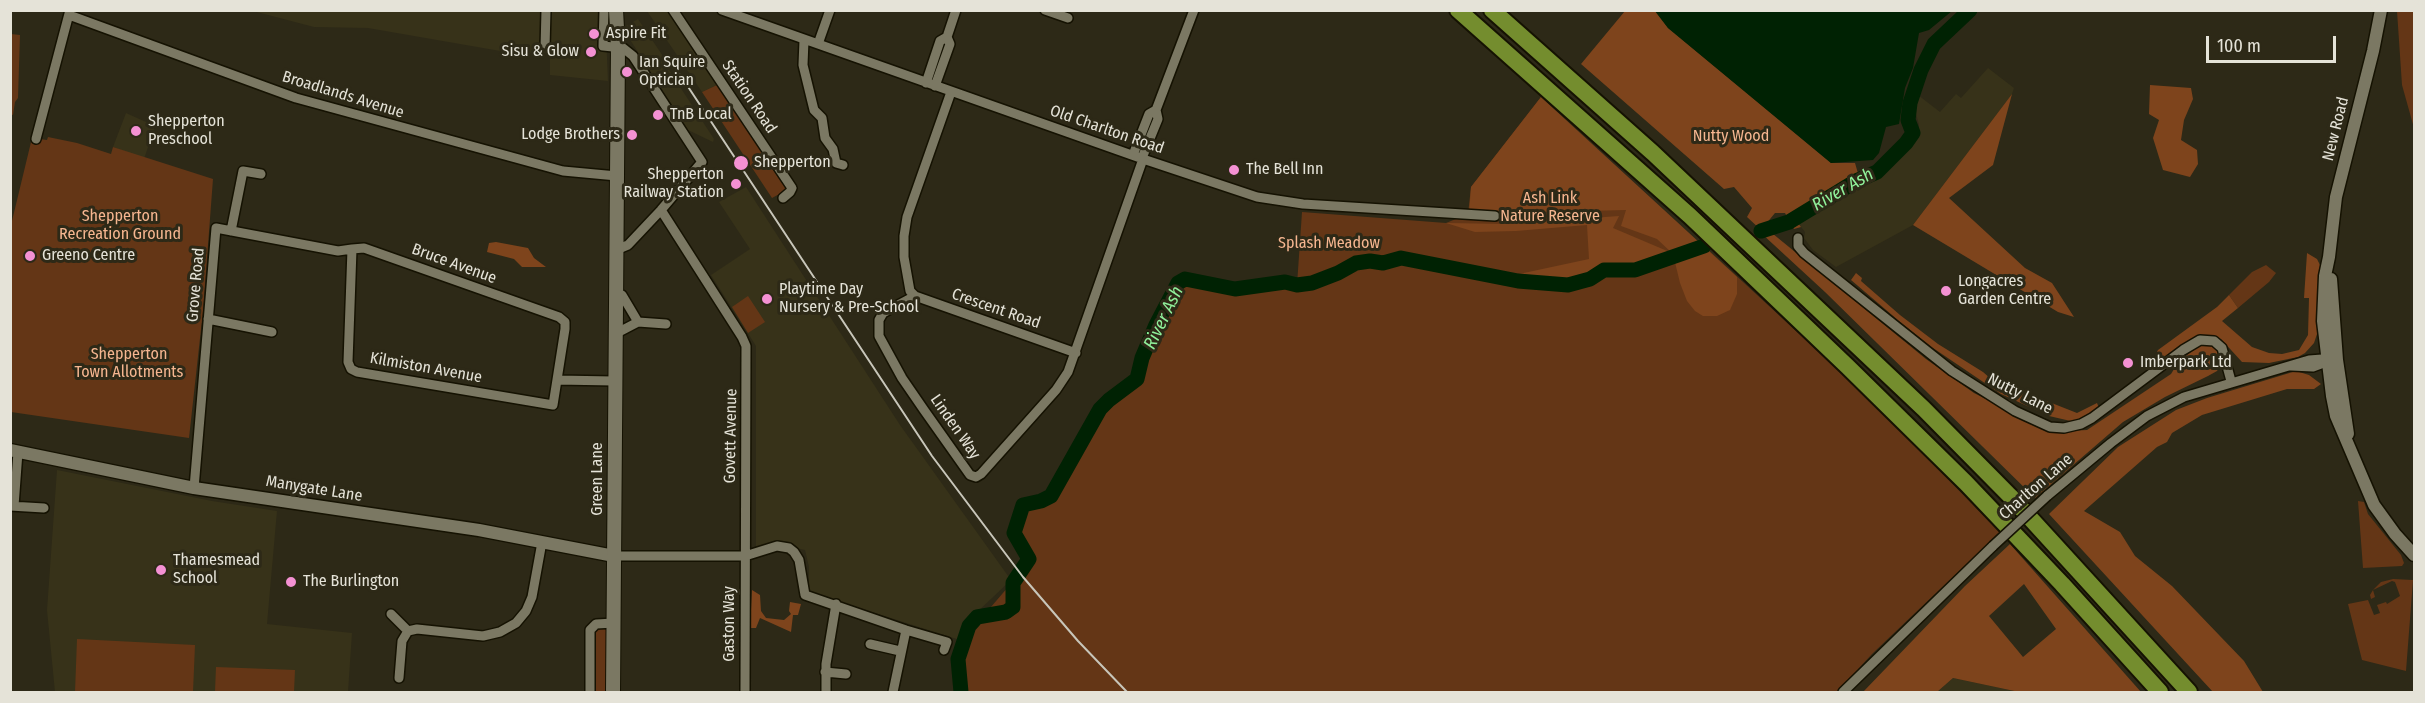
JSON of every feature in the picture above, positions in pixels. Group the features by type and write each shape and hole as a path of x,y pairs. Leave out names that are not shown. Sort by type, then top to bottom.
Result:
{"highway":[{"path":"1458,10 1690,216 1848,367 1974,492 2062,584 2160,693"},
{"path":"1492,10 1653,153 1893,379 2010,496 2189,693"}],"main road":[{"name":"Green Lane","path":"613,693 618,47 616,10"},
{"name":"Green Lane","path":"618,47 622,10"}],"street":[{"path":"545,48 546,10"},
{"path":"604,10 603,46 628,50 701,158 701,165 661,210 628,245 616,250"},
{"name":"Station Road","path":"673,10 792,188 783,198"},
{"name":"Old Charlton Road","path":"722,10 1139,158 1248,194 1303,204 1495,216"},
{"path":"818,44 830,10"},
{"path":"931,84 950,44 947,37 956,10"},
{"path":"1045,10 1068,18"},
{"path":"1076,353 1139,158 1158,118 1156,110 1194,10"},
{"name":"New Road","path":"2381,10 2373,51 2342,168 2330,257 2325,276 2323,308 2332,361 2337,416 2374,505 2395,534 2415,555"},
{"path":"36,139 69,13"},
{"name":"Broadlands Avenue","path":"69,13 296,98 563,171 617,176"},
{"path":"804,40 803,65 814,110 822,118 825,138 833,149 836,163 843,165"},
{"path":"915,296 908,284 904,236 907,217 951,92"},
{"path":"231,231 243,171 261,174"},
{"name":"Govett Avenue","path":"661,210 746,346 745,556"},
{"name":"Bruce Avenue","path":"216,228 338,251 364,248 559,317 565,322 565,329 557,380"},
{"name":"Grove Road","path":"194,488 216,228"},
{"name":"Nutty Lane","path":"1798,238 1798,246 1804,253 1952,372 2015,411 2050,427 2064,428 2081,424 2092,418 2183,350 2200,340 2214,341 2222,348 2231,381"},
{"name":"Kilmiston Avenue","path":"352,249 348,362 351,369 357,372 553,405 557,380"},
{"path":"615,293 622,296 638,322"},
{"name":"Linden Way","path":"915,296 883,313 879,320 879,336 903,378 970,475 976,477 981,474 1056,390 1068,372 1076,353"},
{"name":"Crescent Road","path":"915,296 1076,353"},
{"path":"208,320 272,332"},
{"path":"615,334 638,322 666,324"},
{"name":"Charlton Lane","path":"1843,693 2047,496 2147,416 2184,397 2231,381 2316,358 2332,361"},
{"path":"557,380 614,381"},
{"path":"14,451 12,506 44,508"},
{"name":"Manygate Lane","path":"14,451 194,488 402,518 614,556"},
{"path":"399,678 402,641 408,631 417,629 483,636 500,632 516,623 526,611 532,597 542,542"},
{"path":"614,556 745,556 777,546 789,548 799,560 805,595 947,642 944,650"},
{"name":"Gaston Way","path":"745,556 745,693"},
{"path":"826,693 825,672 836,604"},
{"path":"391,614 408,631"},
{"path":"590,693 590,630 596,624 614,623"},
{"path":"893,693 906,630"},
{"path":"870,644 900,651"},
{"path":"825,672 846,674"}],"shaded area":[{"path":"253,11 605,11 608,81 550,75 550,54 506,52 368,28 314,27"},
{"path":"647,11 669,11 717,85 702,92"},
{"path":"1655,11 1952,11 1929,30 1919,33 1913,68 1905,88 1899,124 1886,127 1879,153 1873,160 1831,163 1668,28"},
{"path":"638,19 671,68 669,70 714,139 713,142 688,130 627,35 626,26"},
{"path":"1988,68 2014,88 2012,94 1913,225 1836,267 1813,250 1804,238 1805,232 1798,223 1861,184 1880,176 1918,136 1919,125 1914,106 1918,95 1940,112 1956,94 1961,98"},
{"name":"Shepperton Preschool","path":"126,113 155,126 144,159 113,147"},
{"path":"746,187 900,425 1011,580 973,616 963,641 809,592 809,567 805,550 773,543 756,549 756,346 711,275 750,249 719,202"},
{"name":"Thamesmead School","path":"57,470 212,501 277,511 267,624 352,633 348,692 55,692 47,610"},
{"path":"1953,678 2019,692 1937,692"}],"green space":[{"name":"Nutty Wood","path":"1625,11 1655,11 1668,28 1831,163 1855,163 1861,184 1798,223 1801,227 1794,229 1785,213 1775,213 1761,230 1747,217 1752,208 1734,187 1724,189 1581,64"},
{"path":"2397,11 2414,11 2414,128 2402,85"},
{"path":"11,34 20,35 18,98 13,115 10,114"},
{"path":"717,85 785,186 785,191 772,198 702,92"},
{"path":"2150,85 2191,88 2193,99 2184,120 2181,140 2197,150 2198,164 2190,177 2163,170 2153,138 2159,120 2149,114"},
{"path":"2012,94 1993,165 1949,198 2025,268 2052,283 2074,317 2058,312 1913,225"},
{"path":"1541,97 1673,254 1664,261 1704,246 1859,389 2000,532 1872,654 1837,692 961,692 958,659 960,643 1015,579 1029,559 1014,533 1023,505 1051,496 1100,409 1137,379 1142,358 1178,283 1185,279 1235,289 1285,282 1297,285 1302,212 1446,223 1468,214 1471,187"},
{"name":"Ash Link Nature Reserve","path":"1541,97 1737,277 1737,294 1730,310 1717,316 1703,316 1695,311 1687,301 1680,283 1673,254 1661,262 1635,270 1604,270 1590,279 1568,285 1518,281 1519,274 1589,259 1587,225 1475,232 1446,223 1507,224 1619,216 1613,228 1672,253 1657,239 1621,226 1626,210 1469,214 1471,187"},
{"path":"48,137 111,154 113,147 213,179 203,311 189,438 11,412 11,225 32,138 47,140"},
{"path":"1767,229 1926,359 1974,393 2006,409 2067,431 2087,430 2171,374 2179,361 2202,344 2218,348 2222,363 2217,371 2165,397 2123,422 2035,498 1825,292 1761,233"},
{"path":"496,242 528,248 534,258 546,267 522,267 514,259 487,252 489,243"},
{"path":"2307,253 2317,259 2320,265 2318,331 2314,343 2305,353 2298,357 2269,363 2242,362 2221,339 2199,336 2163,364 2155,355 2158,350 2217,307 2229,295 2238,308 2222,321 2252,347 2269,353 2282,354 2299,350 2308,335 2309,298 2304,298"},
{"path":"2266,265 2276,273 2269,282 2238,308 2229,295 2252,272"},
{"path":"1856,273 1862,278 1861,281 1900,315 1938,344 1983,372 1998,385 2003,387 2006,385 2077,413 2097,403 2099,408 2075,422 2049,416 2001,394 1933,348 1899,321 1851,280"},
{"path":"748,296 765,322 748,333 732,307"},
{"path":"2296,371 2309,375 2321,384 2314,389 2287,389 2202,415 2172,433 2167,442 2157,447 2084,511 2120,532 2135,556 2172,586 2244,661 2263,692 2213,692 2049,514 2118,447 2176,410 2207,398"},
{"path":"2358,501 2364,502 2368,514 2401,555 2404,563 2402,566 2363,568"},
{"path":"2010,544 2141,692 2019,692 1953,678 1937,692 1863,692 1965,586","holes":["2024,584 2056,629 2023,657 1989,616"]},
{"path":"2393,579 2413,580 2406,671 2362,660 2348,604 2368,600 2374,615 2380,613 2377,605 2386,602 2387,604 2400,596 2395,582 2392,581 2373,590 2381,582"},
{"path":"752,590 760,595 761,611 766,618 784,620 791,614 790,602 801,604 798,615 793,615 791,632 760,618 756,628 750,628"},
{"path":"2373,590 2375,597 2371,599 2370,595"},
{"path":"603,628 609,632 609,692 594,692 594,637 597,630"},
{"path":"77,639 195,645 193,692 75,692"},
{"path":"216,667 295,670 294,692 215,692"}],"waterway":[{"name":"River Ash","path":"1761,231 1789,222 1856,181 1877,172 1906,143 1913,133 1908,120 1910,103 1921,70 1934,44 1970,10"},
{"name":"River Ash","path":"961,692 958,659 969,626 977,617 1006,612 1013,607 1013,583 1029,559 1014,533 1023,505 1051,496 1100,409 1137,379 1142,358 1156,325 1178,283 1185,279 1235,289 1285,282 1297,285 1312,283 1356,263 1370,261 1383,263 1401,258 1518,281 1568,285 1590,279 1604,270 1635,270 1704,246"}],"railway":[{"path":"673,64 932,456 1023,577 1078,641 1127,692"}],"place":[{"name":"Aspire Fit","path":"594,34"},
{"name":"Sisu & Glow","path":"591,52"},
{"name":"Ian Squire Optician","path":"627,72"},
{"name":"TnB Local","path":"658,115"},
{"name":"Shepperton Preschool","path":"136,131"},
{"name":"Lodge Brothers","path":"632,135"},
{"name":"Shepperton","path":"741,163"},
{"name":"The Bell Inn","path":"1234,170"},
{"name":"Shepperton Railway Station","path":"736,184"},
{"name":"Greeno Centre","path":"30,256"},
{"name":"Longacres Garden Centre","path":"1946,291"},
{"name":"Playtime Day Nursery & Pre-School","path":"767,299"},
{"name":"Imberpark Ltd","path":"2128,363"},
{"name":"Thamesmead School","path":"161,570"},
{"name":"The Burlington","path":"291,582"}],"park label":[{"name":"Shepperton Recreation Ground","path":"120,226"},
{"name":"Splash Meadow","path":"1329,244"},
{"name":"Shepperton Town Allotments","path":"129,364"}]}
